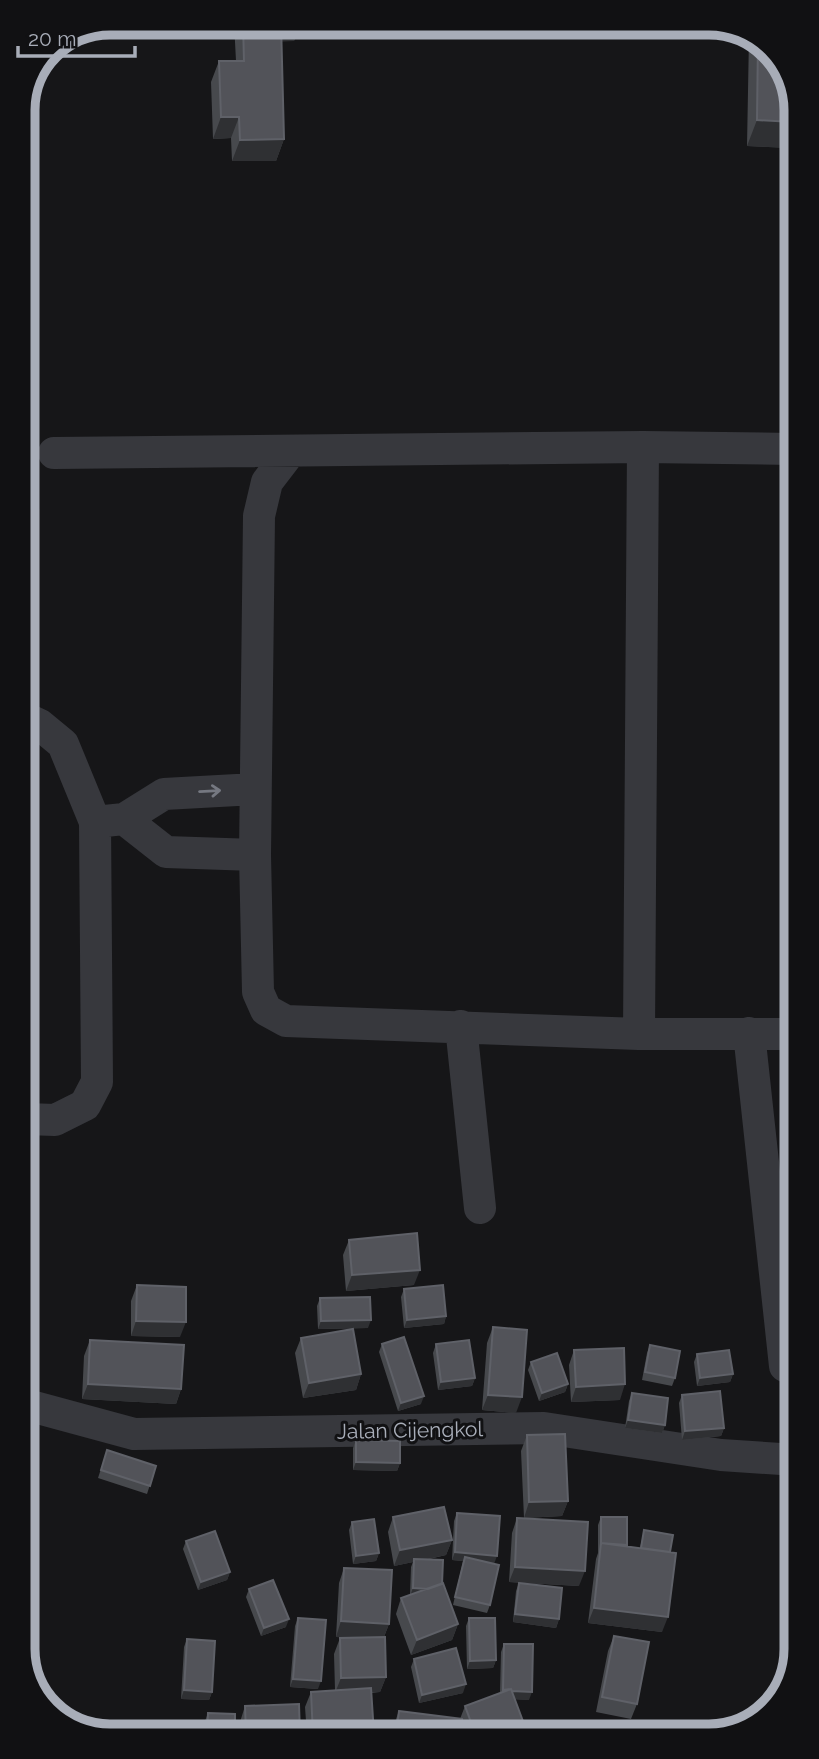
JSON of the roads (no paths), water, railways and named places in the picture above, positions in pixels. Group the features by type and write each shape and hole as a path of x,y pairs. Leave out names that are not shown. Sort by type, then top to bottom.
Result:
{"street":[{"path":"639,1034 643,447"},
{"path":"54,453 643,447 784,449"},
{"path":"290,452 267,482 259,516 255,855 258,992 266,1010 286,1021 639,1034 784,1034"},
{"path":"35,723 63,744 109,821 166,852 255,855"},
{"path":"109,821 164,794 255,789"},
{"path":"35,1119 55,1120 85,1105 97,1082 109,821"},
{"path":"461,1026 480,1208"},
{"path":"749,1032 784,1357"},
{"name":"Jalan Cijengkol","path":"35,1407 134,1434 544,1428 721,1455 784,1459"}]}
